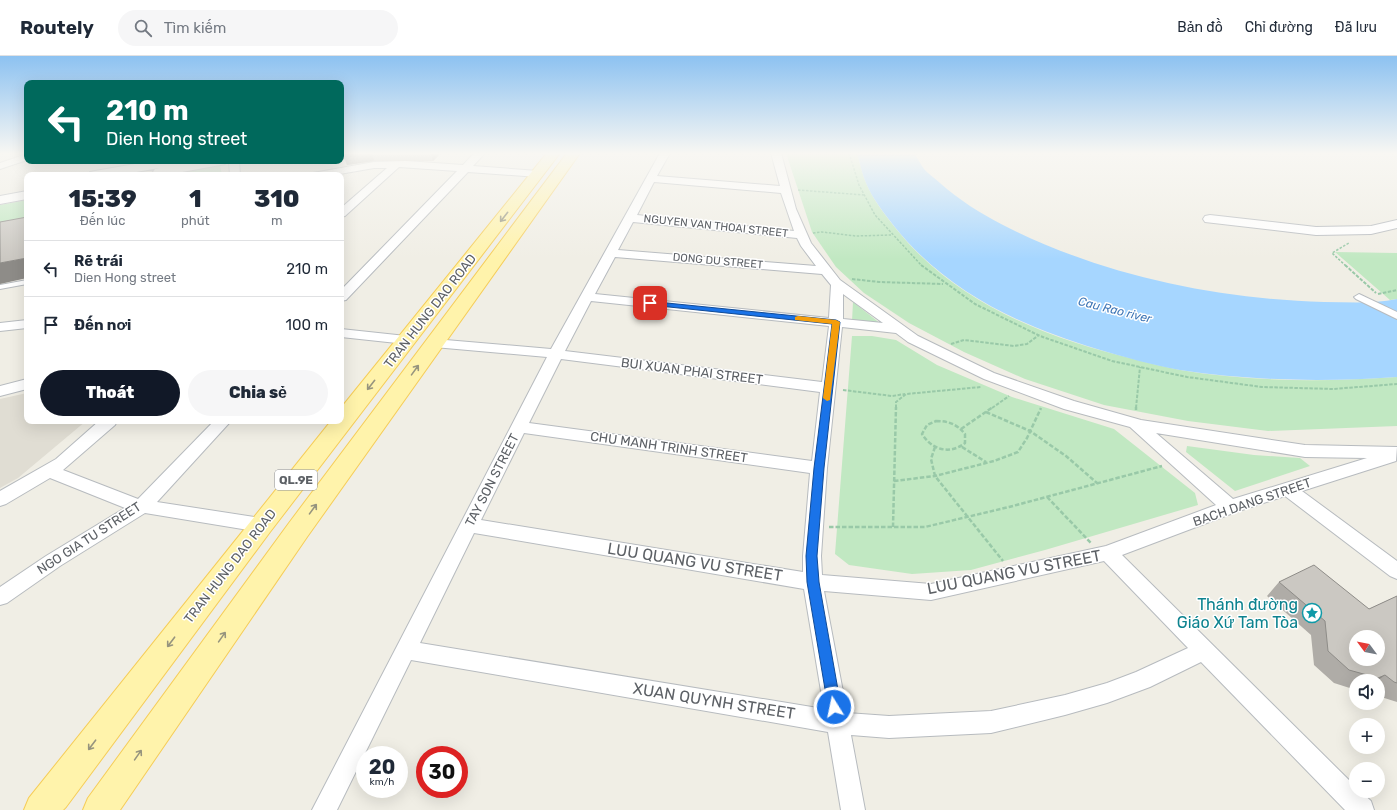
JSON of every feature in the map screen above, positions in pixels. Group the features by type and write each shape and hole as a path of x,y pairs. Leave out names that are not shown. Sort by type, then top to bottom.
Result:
{"main road":[{"name":"TRAN HUNG DAO ROAD","path":"344,419 527,188"},
{"name":"TRAN HUNG DAO ROAD","path":"100,810 298,530 548,188"},
{"path":"0,192 24,191"},
{"path":"0,200 24,192"},
{"path":"406,340 434,343"},
{"name":"TRAN HUNG DAO ROAD","path":"41,810 260,525 340,424"},
{"path":"260,525 298,530"}],"street":[{"path":"344,211 370,188"},
{"path":"344,294 446,188"},
{"name":"TAY SON STREET","path":"324,810 556,354 647,188"},
{"path":"764,188 786,190 791,210 805,244 837,284 836,322 819,468 812,556 813,582 853,810"},
{"name":"NGUYEN VAN THOAI STREET","path":"631,218 801,234"},
{"path":"1210,219 1316,231 1370,230 1397,224"},
{"name":"DONG DU STREET","path":"612,253 830,276"},
{"path":"830,276 913,339 989,376 1069,405 1134,423 1305,451 1397,454"},
{"path":"588,297 899,329"},
{"path":"1359,297 1397,316"},
{"path":"0,327 24,324"},
{"path":"344,333 406,340"},
{"name":"BUI XUAN PHAI STREET","path":"434,343 556,354 828,388"},
{"path":"0,391 24,385"},
{"path":"1134,423 1230,507"},
{"path":"0,499 62,463 106,424"},
{"name":"NGO GIA TU STREET","path":"0,596 142,506 220,424"},
{"name":"CHU MANH TRINH STREET","path":"519,427 819,468"},
{"name":"BACH DANG STREET","path":"1105,553 1230,507 1397,454"},
{"path":"49,471 126,502 142,506 260,525"},
{"path":"1287,489 1397,571"},
{"name":"LUU QUANG VU STREET","path":"469,525 813,582 931,592 1105,553 1204,650 1362,810"},
{"name":"XUAN QUYNH STREET","path":"405,650 810,717 837,723 889,727 991,722 1066,705 1107,693 1142,680 1204,650"}],"lane":[{"path":"0,288 24,283"}],"path":[{"path":"860,188 875,215 891,235 925,269 956,294 999,319 1039,335 1112,360 1180,377 1252,386 1320,389 1381,387 1397,384"},
{"path":"786,190 812,190 864,195"},
{"path":"1370,230 1332,253 1378,294"},
{"path":"801,234 822,232 856,236 891,235"},
{"path":"830,276 879,282 944,284"},
{"path":"1359,297 1354,294 1378,294 1397,290"},
{"path":"933,349 964,340 998,346 1014,346 1027,344 1039,335"},
{"path":"1134,423 1140,367"},
{"path":"828,388 892,396 1016,386"},
{"path":"962,429 986,412 1016,386"},
{"path":"893,527 896,402 906,394"},
{"path":"894,481 935,476 987,463 1018,452 1046,397"},
{"path":"986,412 1030,431 1066,456 1098,483"},
{"path":"936,421 943,421 956,425 962,429 966,439 965,443 962,447 949,450 935,447 924,439 922,434 926,425 936,421"},
{"path":"935,447 931,459 935,476 1013,574"},
{"path":"962,447 987,463"},
{"path":"815,527 926,527 1178,462"},
{"path":"1047,497 1105,553"}],"shaded area":[{"path":"24,394 24,424 82,424 18,478 0,488 0,399"}],"green space":[{"path":"798,188 869,188 876,202 897,230 921,256 947,278 975,297 1005,314 1036,328 1101,350 1169,368 1207,374 1288,380 1343,380 1397,377 1397,426 1268,431 1188,421 1104,405 1025,379 964,352 909,323 864,293 836,267 812,232"},
{"path":"24,201 24,227 0,231 0,205"},
{"path":"1335,252 1397,253 1397,299 1390,300"},
{"path":"853,302 881,324 852,321"},
{"path":"852,336 872,336 896,340 937,365 1012,397 1114,429 1195,493 1198,505 971,570 912,574 849,565 835,554"},
{"path":"1187,446 1254,455 1300,458 1310,466 1235,491 1186,452"}],"water":[{"name":"Cau Rao river","path":"946,188 986,216 1040,243 1119,271 1200,290 1283,300 1324,302 1370,302 1397,299 1397,377 1343,380 1288,380 1207,374 1138,361 1068,340 1012,317 961,288 937,270 894,226 878,205 869,189"}],"building":[{"path":"24,218 24,259 0,263 0,222"},
{"path":"1314,565 1369,609 1397,596 1397,683 1385,674 1364,674 1349,670 1328,651 1325,621 1279,582"}],"slow traffic":[{"path":"798,318 836,322 827,398"}],"place":[{"name":"Thánh đường Giáo Xứ Tam Tòa","path":"1312,613"}],"route":[{"path":"650,303 836,322 819,468 812,556 813,582 834,707"}]}
